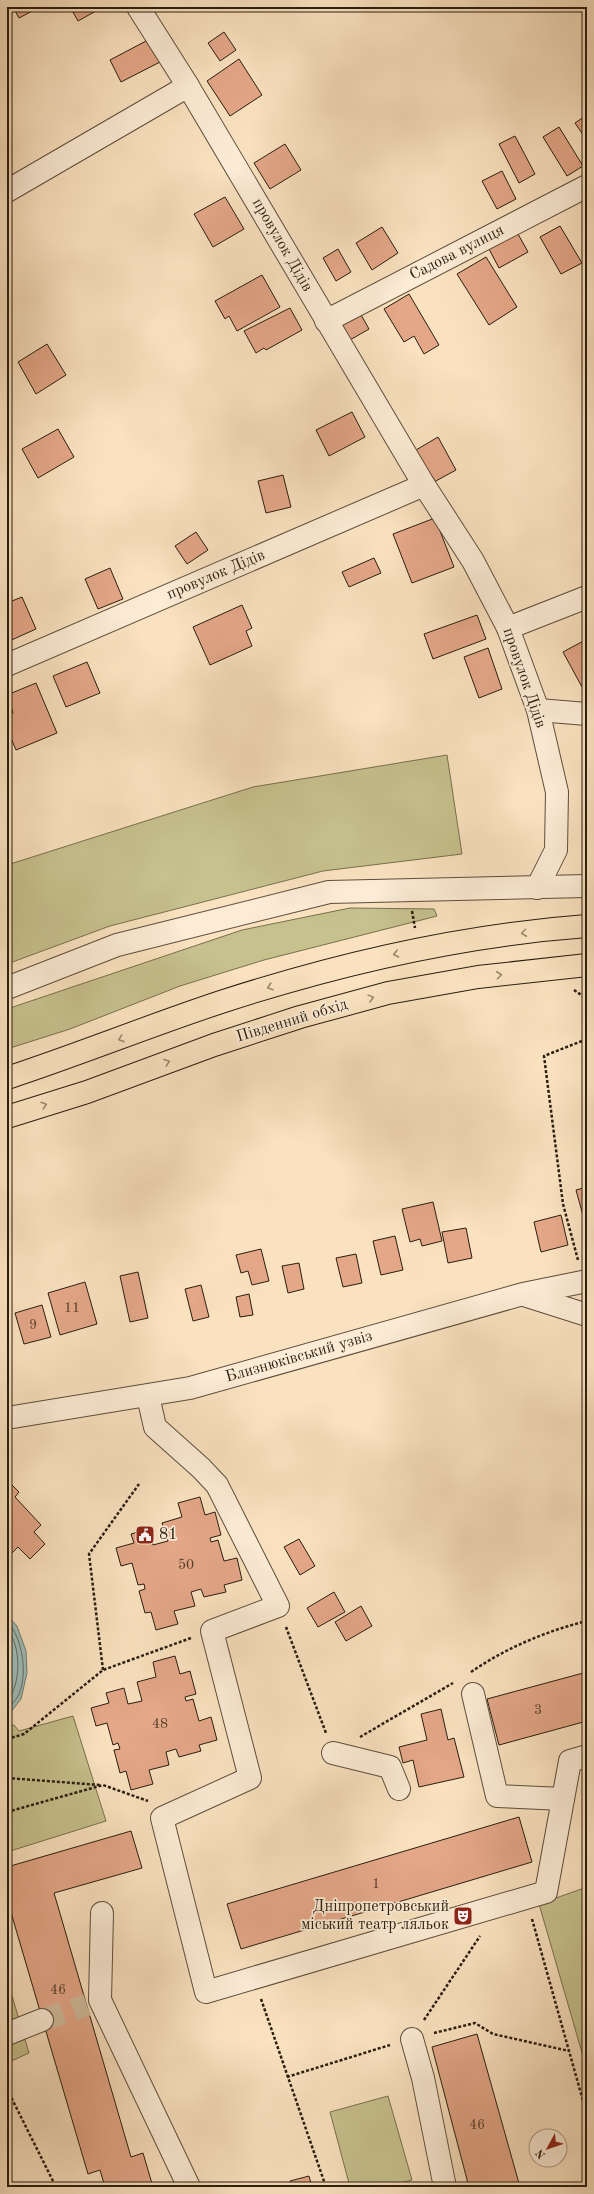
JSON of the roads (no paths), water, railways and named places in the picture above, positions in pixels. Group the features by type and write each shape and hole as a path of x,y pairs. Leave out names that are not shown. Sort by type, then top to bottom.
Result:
{"main road":[{"path":"7,1078 77,1055 223,1002 322,972 418,949 587,926"},
{"name":"Південний обхід","path":"7,1117 87,1092 214,1045 300,1017 388,993 478,977 587,965"}],"street":[{"name":"провулок Дідів","path":"138,7 188,86 424,485 473,561 508,628 538,710 557,792 556,850 537,888"},
{"path":"7,191 188,86"},
{"name":"Садова вулиця","path":"326,321 587,186"},
{"name":"провулок Дідів","path":"7,665 424,485"},
{"path":"508,628 587,597"},
{"path":"538,710 587,714"},
{"path":"7,988 117,945 329,892 587,886"},
{"name":"Близнюківський узвіз","path":"7,1418 190,1388 523,1294 586,1282"},
{"path":"523,1294 587,1315"},
{"path":"148,1396 155,1427 202,1468 217,1485 278,1606 212,1631 250,1778 162,1818 206,1992 546,1892 570,1761 587,1756"},
{"path":"473,1694 497,1796 563,1799"},
{"path":"333,1753 390,1767 399,1789"},
{"path":"102,1913 93,2003 189,2187"},
{"path":"7,2034 42,2020"},
{"path":"412,2039 423,2078 445,2187"}],"water":[{"path":"7,1615 17,1626 26,1651 27,1673 21,1699 7,1717"}],"tunnel":[{"path":"42,2020 87,2005"}],"place":[{"name":"81","path":"145,1535"},
{"name":"Дніпропетровський міський театр ляльок","path":"463,1916"}]}
